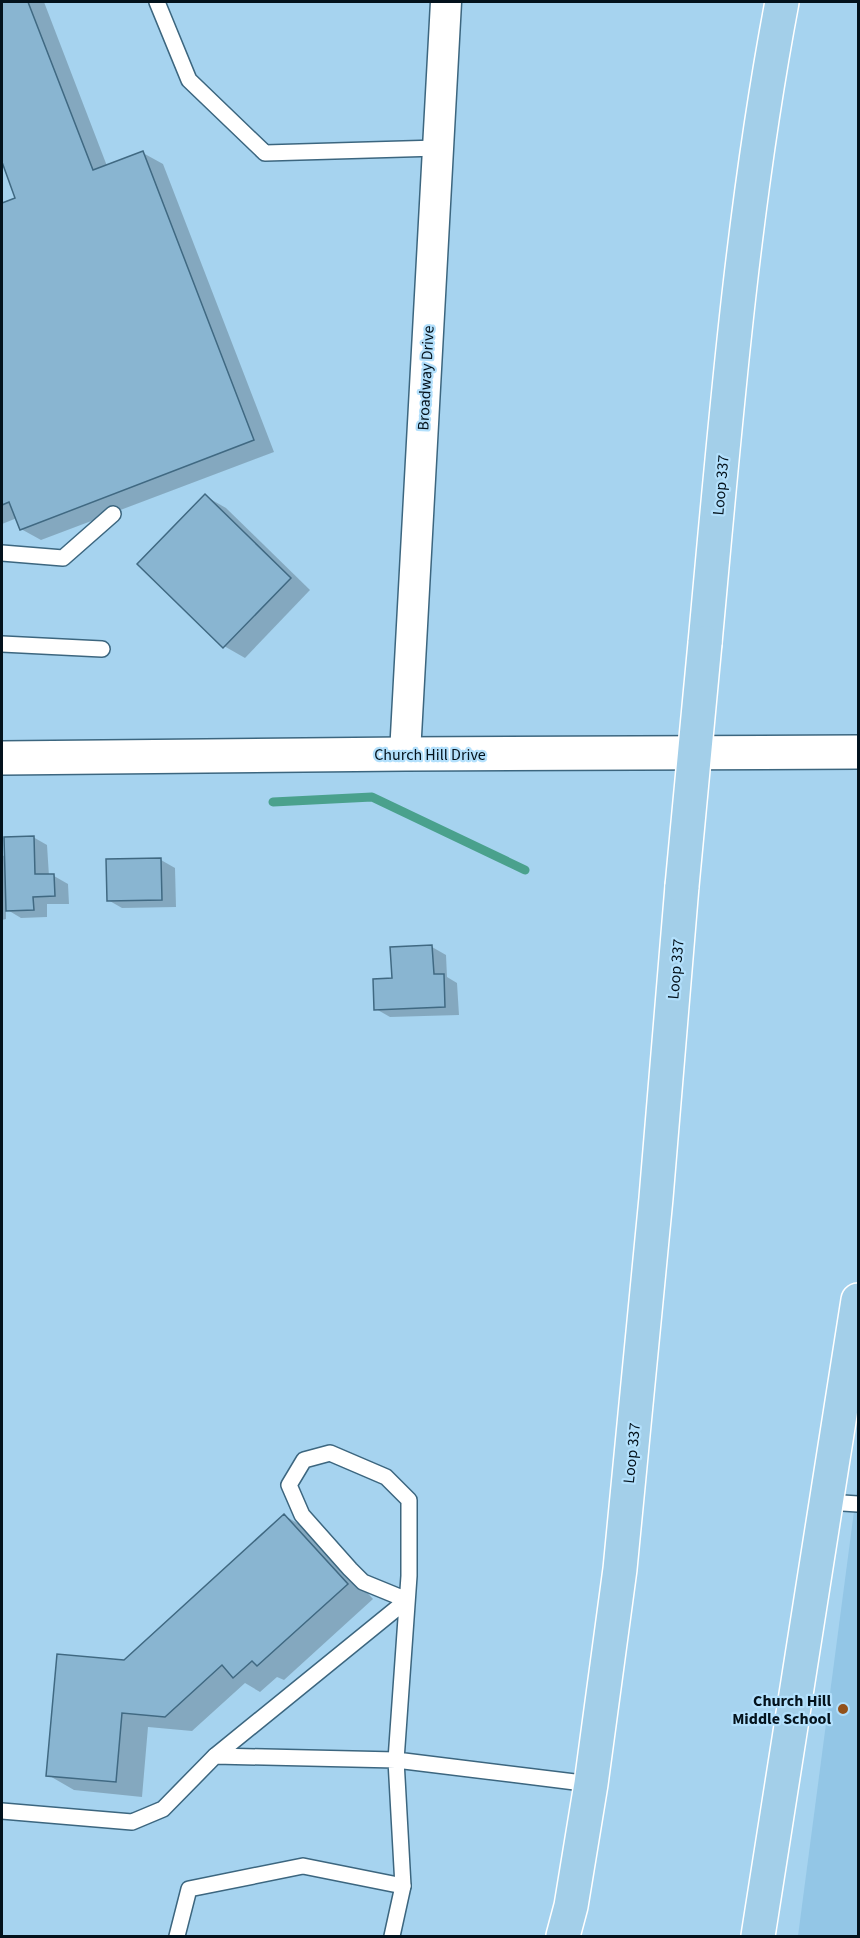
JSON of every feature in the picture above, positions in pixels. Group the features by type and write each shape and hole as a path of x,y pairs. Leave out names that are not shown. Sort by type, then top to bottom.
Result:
{"main road":[{"name":"Loop 337","path":"563,1936 571,1906 591,1784 621,1557 655,1210 682,886 729,383 747,222 767,84 782,2"},
{"path":"758,1936 843,1503 858,1300"}],"street":[{"name":"Broadway Drive","path":"405,754 446,2"},
{"name":"Church Hill Drive","path":"2,758 858,752"}],"lane":[{"path":"157,2 189,80 265,153 438,148"},
{"path":"2,553 63,558 113,514"},
{"path":"2,644 102,648"},
{"path":"392,1936 403,1886 396,1760 407,1600 409,1500 386,1477 330,1453 304,1460 289,1485 302,1515 363,1582 407,1600"},
{"path":"2,1811 132,1822 163,1809 215,1756 407,1600"},
{"path":"215,1756 396,1760 591,1784"},
{"path":"177,1936 189,1889 303,1866 403,1886"}],"shaded area":[{"name":"Church Hill Middle School","path":"858,1481 858,1936 798,1936"}],"building":[{"path":"2,2 28,2 93,170 143,151 254,440 20,530 9,502 2,505 2,203 15,198 2,162"},
{"path":"205,494 291,578 223,648 137,564"},
{"path":"34,836 35,874 54,874 55,896 33,897 34,910 6,911 4,837"},
{"path":"161,858 162,900 107,901 106,859"},
{"path":"432,945 434,974 444,974 445,1007 374,1010 373,979 392,978 390,947"},
{"path":"284,1514 348,1584 257,1666 252,1661 233,1678 222,1665 165,1717 122,1713 116,1782 46,1776 57,1654 124,1660"}],"waterway":[{"path":"273,802 372,797 525,870"}],"place":[{"name":"Church Hill Middle School","path":"843,1709"}]}
